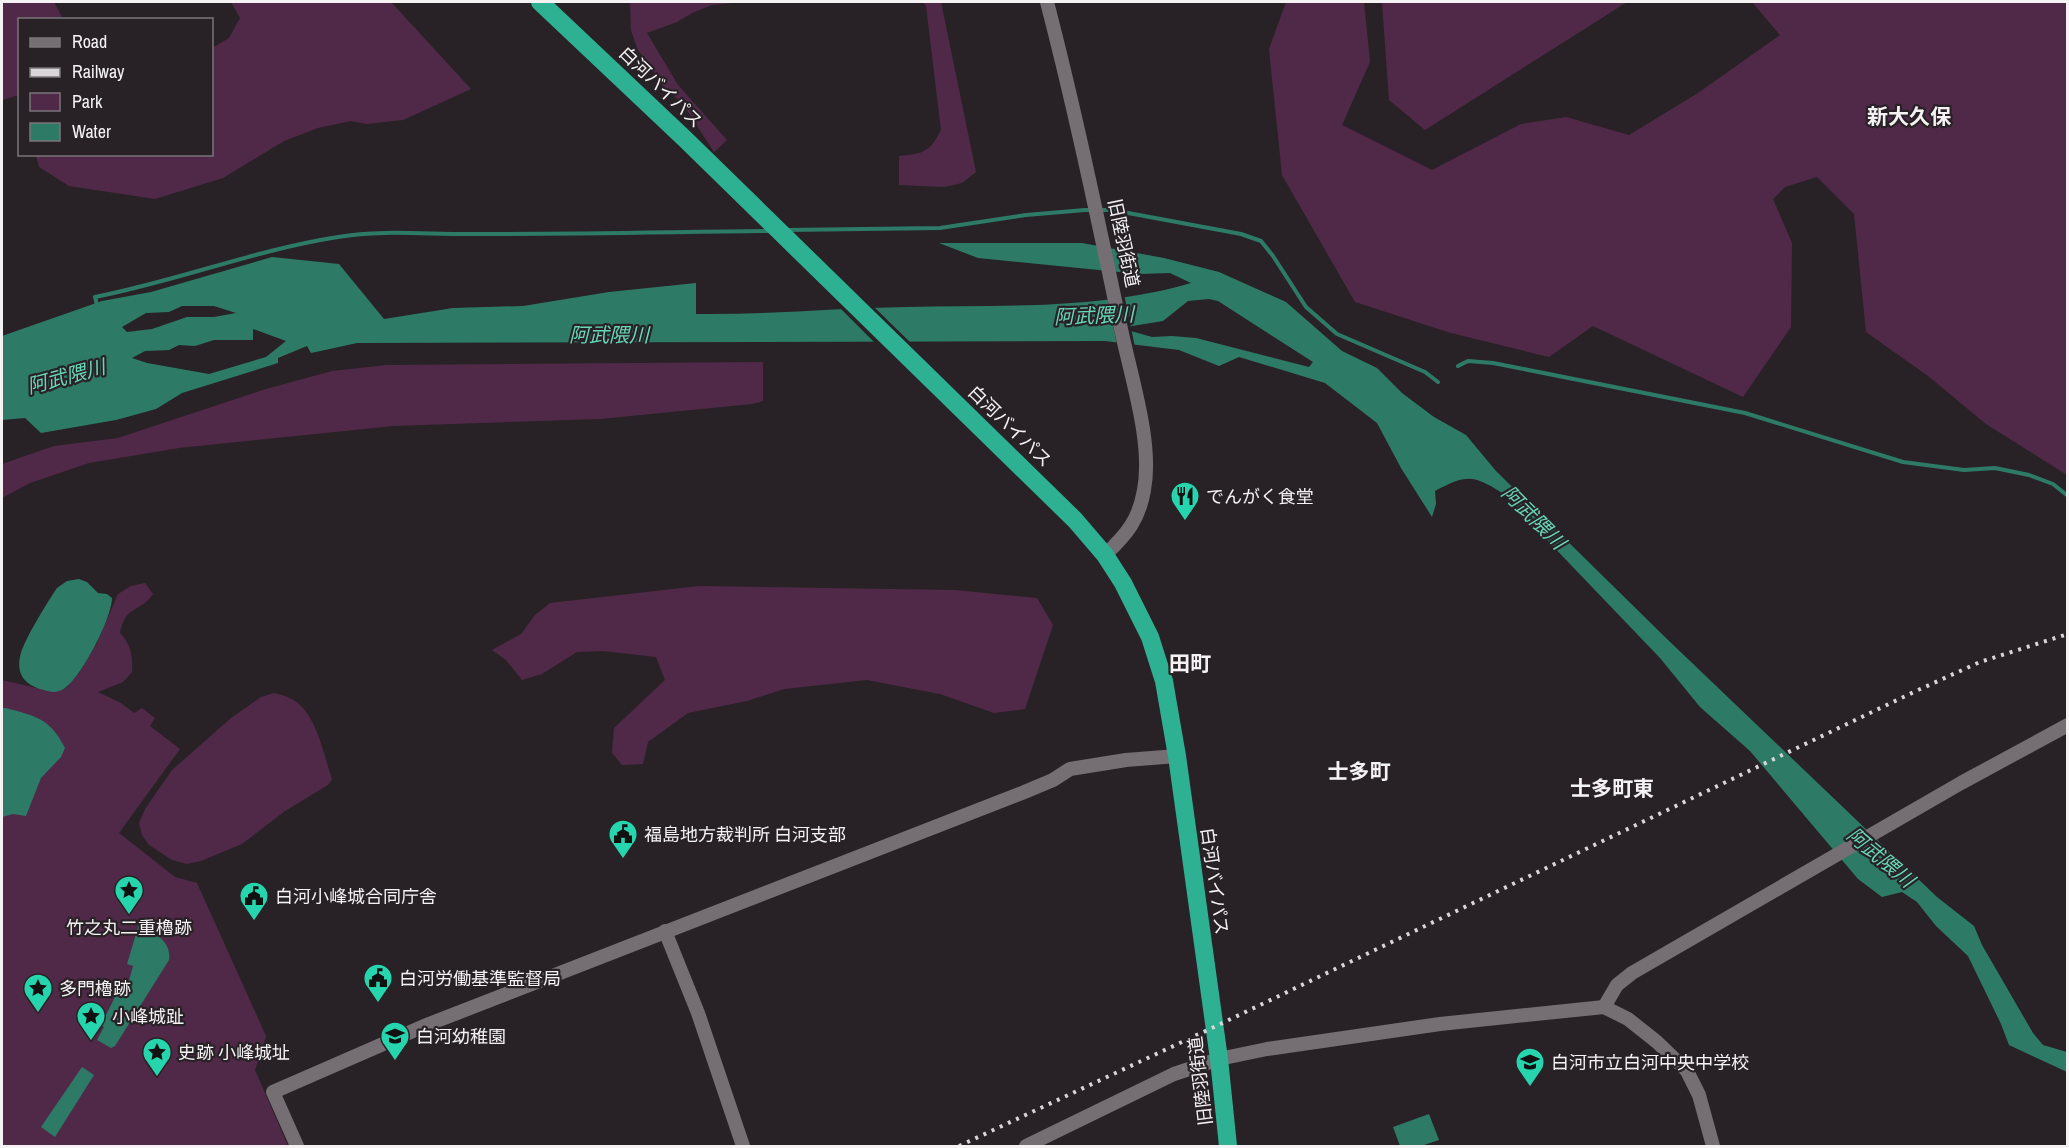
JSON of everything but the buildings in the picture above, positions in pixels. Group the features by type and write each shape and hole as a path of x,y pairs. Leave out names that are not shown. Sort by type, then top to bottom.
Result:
{"highway":[{"name":"白河バイパス","path":"540,2 957,404 1075,520 1105,555 1128,593 1150,637 1164,681 1177,756 1212,1011"},
{"name":"旧陸羽街道","path":"1212,1011 1228,1146"}],"street":[{"name":"旧陸羽街道","path":"1047,2 1093,195 1146,443 1144,489 1138,513 1131,528 1105,555"},
{"path":"1604,1007 1617,985 1632,973 2067,724"},
{"path":"297,1146 273,1092 429,1024 1022,793 1053,780 1070,768 1177,756"},
{"path":"665,931 698,1013 743,1146"},
{"path":"1026,1146 1174,1074 1219,1059 1267,1049 1440,1024 1604,1007 1628,1019 1657,1042 1687,1071 1699,1095 1713,1146"}],"green space":[{"path":"2,2 54,2 62,18 18,18 18,95 2,100"},
{"path":"231,2 391,2 471,89 403,120 367,124 351,121 318,128 284,141 223,178 155,199 69,186 39,167 36,156 213,156 213,47 229,38 240,18"},
{"path":"630,2 742,2 712,5 647,33 678,85 727,140 714,152 683,104 663,86 637,48 631,30"},
{"path":"923,2 941,2 976,172 962,183 944,187 899,185 899,156 925,150 933,143 941,130 926,6"},
{"path":"1286,2 1364,2 1370,62 1342,125 1432,170 1521,124 1566,117 1629,135 1698,93 1780,35 1752,2 2067,2 2067,475 1986,424 1928,376 1866,332 1854,214 1817,177 1785,187 1773,199 1792,243 1791,327 1743,397 1593,326 1549,357 1451,333 1355,302 1282,175 1269,49"},
{"path":"1382,2 1627,2 1425,130 1389,100"},
{"path":"763,362 763,401 752,404 600,419 393,426 179,448 89,463 30,483 2,498 2,464 54,446 118,438 266,389 332,371 387,365"},
{"path":"145,583 153,594 129,613 122,624 120,633 130,651 132,672 123,682 98,692 121,703 134,713 142,708 155,718 150,726 180,749 119,833 175,877 197,883 266,1036 255,1070 288,1146 2,1146 2,680 50,691 60,691 67,687 79,673 96,645 118,594 131,586"},
{"path":"699,586 955,590 1037,598 1053,625 1025,709 994,713 940,694 867,680 784,689 747,701 688,713 648,742 643,764 622,765 612,753 614,728 665,680 656,657 603,651 577,652 542,674 522,680 506,660 492,650 521,634 535,615 550,603"},
{"path":"274,693 288,697 297,703 311,720 332,779 328,785 285,811 242,844 201,861 187,864 172,860 149,845 142,835 139,823 145,809 172,770 231,718 261,697"}],"water":[{"name":"阿武隈川","path":"939,243 1082,243 1164,258 1219,272 1286,302 1342,351 1377,368 1402,393 1434,417 1466,435 1496,471 1667,639 1937,897 1974,926 1982,945 2033,1033 2043,1045 2067,1052 2067,1072 2009,1045 1968,956 1936,926 1917,902 1902,892 1882,897 1858,879 1750,751 1700,707 1660,658 1502,493 1476,480 1454,482 1435,491 1436,504 1432,517 1401,468 1377,423 1325,383 1239,357 1219,366 1179,350 1105,341 357,343 311,353 307,346 278,358 278,363 182,393 156,409 116,420 41,433 25,418 2,420 2,336 102,301 151,292 272,257 339,264 384,319 453,308 523,306 609,292 696,283 696,314 722,314 1085,302 1156,292 1191,283 1170,273 1139,274 978,258","holes":["1209,299 1218,301 1313,362 1309,367 1196,338 1152,337 1120,328 1163,321 1188,301","182,306 214,306 236,313 214,317 187,317 152,329 127,332 122,327 146,313 169,312","253,329 286,341 266,357 209,374 147,363 132,358 145,351 169,350 179,345 195,346 214,340 253,340"]},
{"path":"79,579 87,582 98,593 107,594 112,598 101,634 77,675 62,690 55,692 33,686 21,675 19,664 22,650 57,588 67,581"},
{"path":"2,708 25,713 41,720 54,730 65,748 61,757 41,778 26,816 13,814 2,817"},
{"path":"139,924 165,942 168,947 169,960 115,1046 111,1048 97,1040 104,1027 101,1025 122,983 128,984 133,966 127,964"},
{"path":"82,1067 94,1075 55,1137 41,1127"},
{"path":"1429,1114 1439,1140 1421,1146 1400,1146 1393,1127"}],"pier":[{"path":"1124,294 1135,347 1117,345 1107,296"},
{"path":"873,306 913,345 877,345 839,307"}],"waterway":[{"path":"787,230 940,228 1026,215 1112,210 1241,234 1261,241 1306,307 1337,334 1425,372 1438,382"},
{"path":"97,305 95,297 277,250 356,235 770,231"},
{"path":"1458,366 1468,361 1493,363 1745,413 1903,462 1964,470 1995,468 2029,475 2053,484 2068,496"}],"railway":[{"path":"959,1146 1212,1028 1916,691 1980,662 2068,634"}],"place":[{"name":"でんがく食堂","path":"1185,522"},
{"name":"福島地方裁判所 白河支部","path":"623,860"},
{"name":"竹之丸二重櫓跡","path":"129,916"},
{"name":"白河小峰城合同庁舎","path":"254,922"},
{"name":"白河労働基準監督局","path":"378,1004"},
{"name":"多門櫓跡","path":"38,1014"},
{"name":"小峰城趾","path":"91,1042"},
{"name":"白河幼稚園","path":"395,1062"},
{"name":"史跡 小峰城址","path":"157,1078"},
{"name":"白河市立白河中央中学校","path":"1530,1088"}],"district":[{"name":"新大久保","path":"1909,116"},
{"name":"田町","path":"1190,663"},
{"name":"士多町","path":"1359,771"},
{"name":"士多町東","path":"1612,788"}]}
